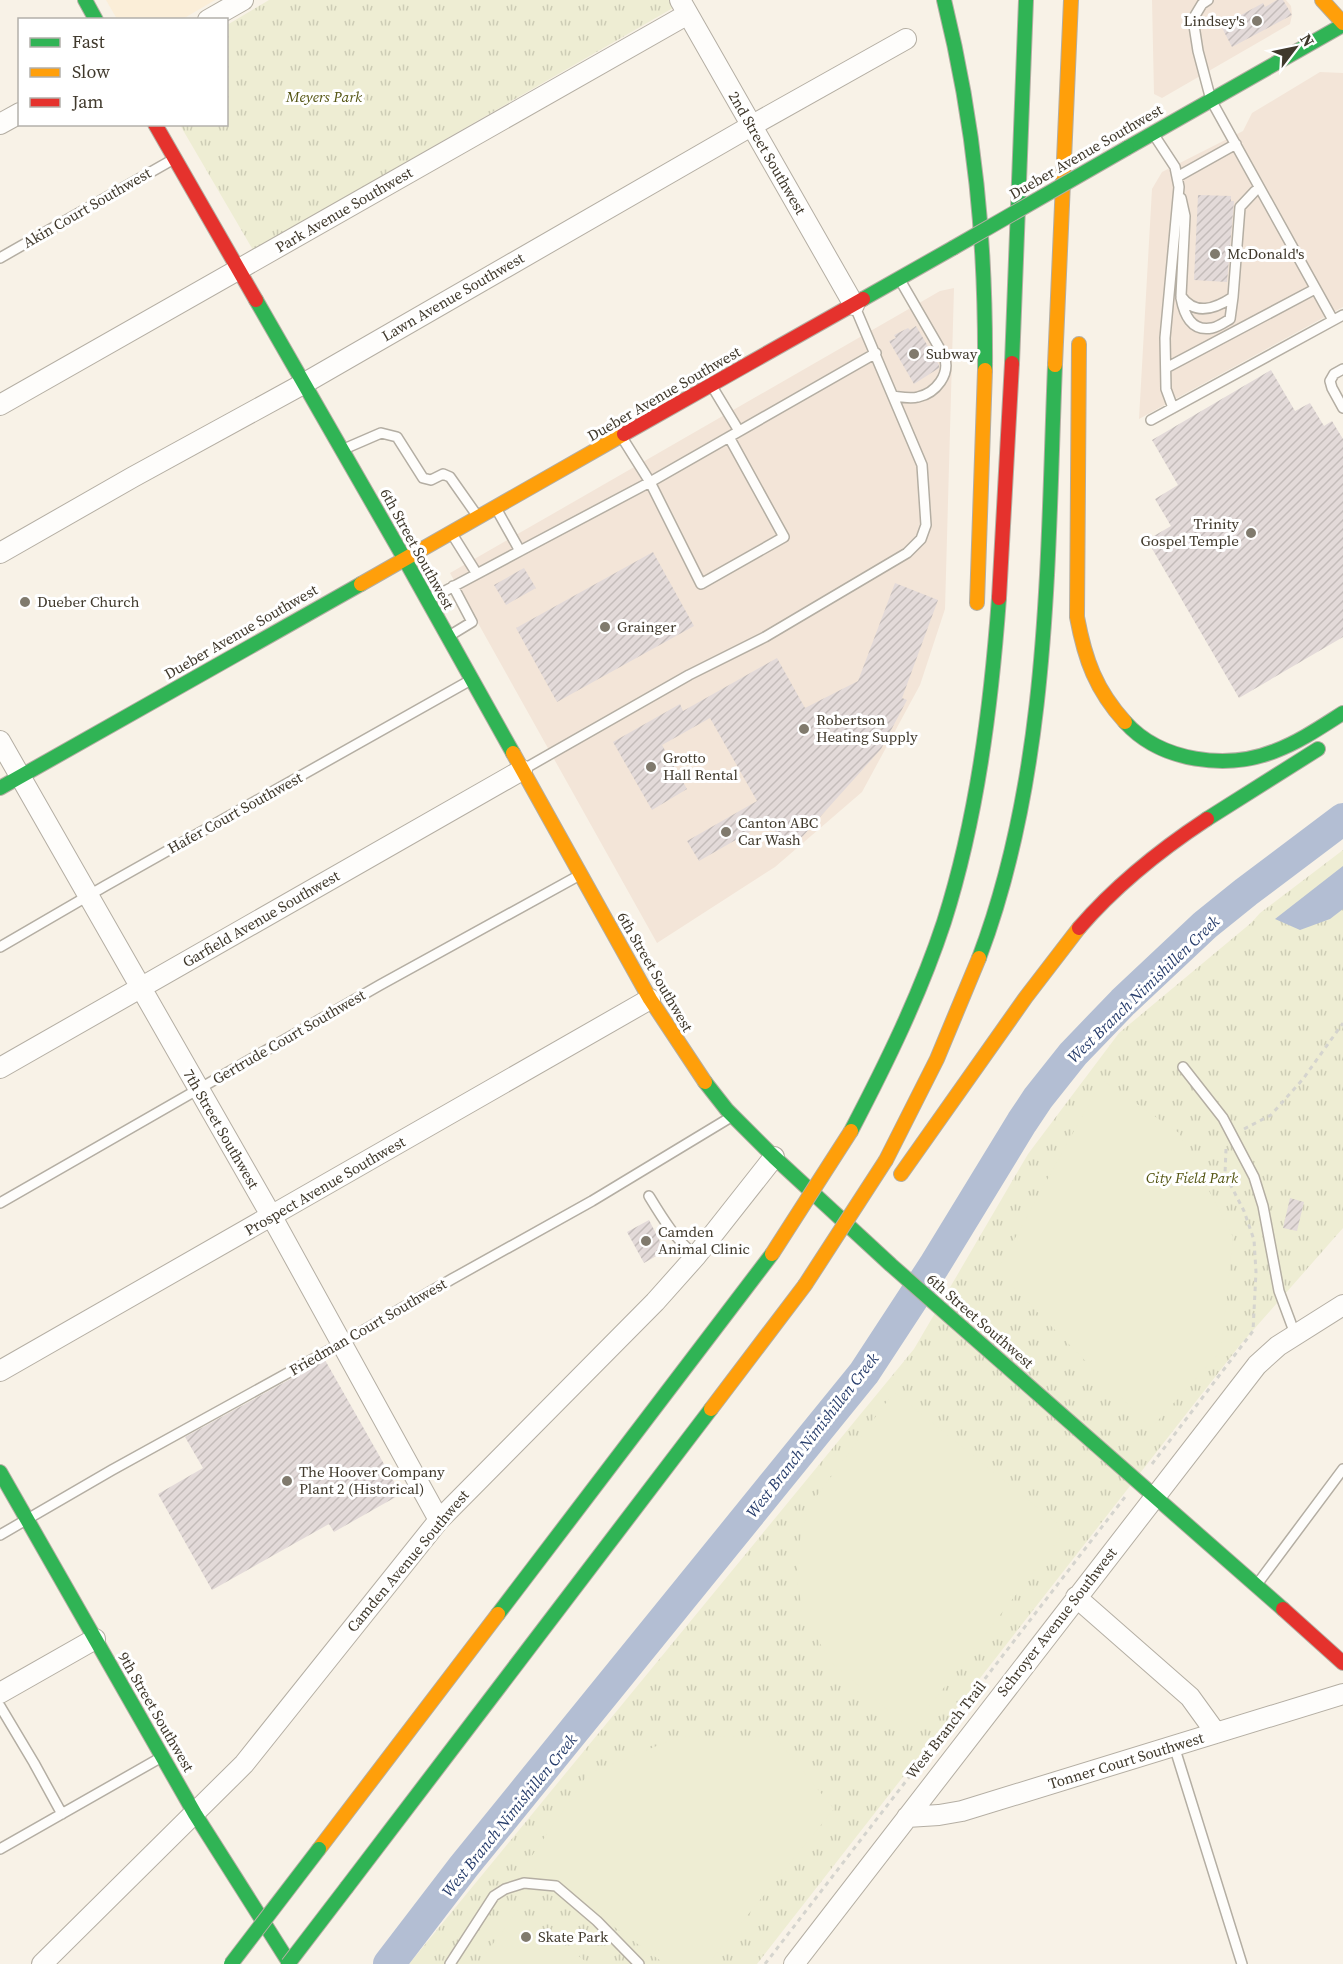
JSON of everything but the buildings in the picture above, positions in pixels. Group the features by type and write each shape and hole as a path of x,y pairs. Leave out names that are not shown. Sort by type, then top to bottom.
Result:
{"main road":[{"path":"85,0 95,18"},
{"path":"944,0 958,53 970,121 978,183 985,292 983,434 976,620"},
{"path":"231,1964 772,1254 850,1131 903,1028 952,893 964,845 981,760 995,658 1003,546 1026,0"},
{"path":"1071,0 1081,196"},
{"path":"289,1964 805,1285 886,1160 935,1066 975,968 1002,885 1029,756 1039,689 1044,626 1071,0"},
{"path":"1322,0 1343,24"},
{"name":"Dueber Avenue Southwest","path":"0,788 712,386 1343,24"},
{"name":"6th Street Southwest","path":"156,126 404,558 650,999 701,1077 733,1116 774,1157 891,1265 1343,1663"},
{"path":"1080,324 1077,617 1080,642 1087,664 1109,705 1126,725 1167,751 1193,759 1211,761 1250,759 1272,752 1301,739 1343,713"},
{"path":"976,690 981,760"},
{"path":"898,1178 1042,975 1092,913 1128,879 1180,836 1333,740"},
{"path":"854,1247 866,1228"},
{"name":"9th Street Southwest","path":"0,1472 195,1814 289,1964"},
{"path":"620,1530 670,1486"}],"street":[{"path":"212,18 243,0"},
{"name":"2nd Street Southwest","path":"684,7 854,305"},
{"name":"Park Avenue Southwest","path":"0,405 238,270 684,7"},
{"name":"Lawn Avenue Southwest","path":"0,553 303,384 906,39"},
{"path":"0,124 18,113"},
{"name":"7th Street Southwest","path":"0,741 272,1217 439,1520"},
{"name":"Garfield Avenue Southwest","path":"0,1068 522,770"},
{"name":"Prospect Avenue Southwest","path":"0,1371 650,999"},
{"name":"Camden Avenue Southwest","path":"42,1964 244,1764 439,1520 655,1302 696,1256 774,1157"},
{"name":"Schroyer Avenue Southwest","path":"794,1964 1257,1365 1278,1346 1343,1305"},
{"path":"1076,1597 1190,1697 1216,1733"},
{"path":"0,1693 95,1639"},
{"name":"Tonner Court Southwest","path":"907,1817 962,1811 1343,1694"}],"lane":[{"path":"1208,0 1202,4 1193,19 1198,51 1211,100 1333,320"},
{"path":"1153,133 1175,167 1185,216 1180,296 1184,313 1189,321 1201,327 1212,328 1230,319 1236,280 1240,207 1255,191"},
{"path":"1178,182 1236,144"},
{"name":"Akin Court Southwest","path":"0,258 174,158"},
{"path":"1173,408 1166,389 1165,338 1178,182"},
{"path":"893,396 914,398 930,393 940,382 946,368 944,356 900,279"},
{"path":"1166,368 1315,289"},
{"path":"1180,296 1186,304 1197,309 1223,303 1233,297"},
{"path":"522,770 689,675 765,637 911,550 921,539 926,525 922,465 854,305"},
{"path":"1151,420 1343,315"},
{"path":"427,601 650,482 876,353"},
{"path":"1343,369 1334,374 1330,381 1343,408"},
{"path":"712,386 739,431"},
{"path":"342,450 381,433 397,436 423,478 430,480 443,474 450,477 478,517"},
{"path":"621,437 650,482 701,584 783,537 729,437"},
{"path":"495,508 520,551"},
{"path":"451,532 477,574"},
{"path":"447,637 472,622 453,586"},
{"name":"Hafer Court Southwest","path":"0,947 471,680"},
{"name":"Gertrude Court Southwest","path":"0,1203 380,985 580,874"},
{"path":"1183,1067 1223,1118 1254,1177 1263,1206 1279,1291 1295,1335"},
{"name":"Friedman Court Southwest","path":"0,1535 112,1470 342,1344 452,1279 592,1201 733,1116"},
{"path":"649,1196 671,1232 696,1256"},
{"path":"1257,1585 1343,1469"},
{"path":"0,1706 62,1814"},
{"path":"1174,1746 1242,1964"},
{"path":"0,1849 162,1757"},
{"path":"450,1964 494,1896 505,1889 524,1883 556,1886 597,1921 639,1964"}],"path":[{"path":"1155,1461 1253,1331 1256,1272 1254,1240 1244,1210 1225,1174 1224,1151 1233,1136 1270,1115 1303,1078 1343,1023"},
{"name":"West Branch Trail","path":"765,1964 1126,1496"}],"shaded area":[{"path":"106,0 215,0 184,18 116,18"},
{"path":"1152,0 1286,0 1291,6 1292,15 1290,24 1162,98 1154,94"},
{"path":"1320,72 1343,73 1343,307 1139,419 1152,189 1162,172 1243,131 1252,113"},
{"path":"954,288 945,609 920,685 862,792 775,867 657,943 450,573 940,291"}],"green space":[{"name":"Meyers Park","path":"269,0 669,0 673,8 253,250 181,126 228,126 228,24"},
{"name":"City Field Park","path":"1343,850 1343,1228 1240,1345 757,1964 409,1964 914,1349 1028,1154 1119,1033 1260,913"},
{"path":"1102,1080 1179,1133 1233,1237 1221,1351 1151,1428 997,1271"},
{"path":"894,1392 1058,1524 1060,1538 911,1730 832,1663 808,1624 797,1581 797,1555 810,1505"},
{"path":"681,1736 775,1737 834,1809 708,1964 665,1964 527,1863 588,1774"},
{"name":"Skate Park","path":"518,1910 589,1964 478,1964"}],"water":[{"path":"1343,866 1343,909 1330,919 1300,930 1275,919"}],"waterway":[{"name":"West Branch Nimishillen Creek","path":"389,1964 464,1866 864,1373 934,1266 1022,1122 1073,1054 1123,1002 1205,925 1343,819"}],"traffic: fast":[{"path":"85,0 95,18"},
{"path":"944,0 964,93 977,184 985,322 985,370"},
{"path":"1012,363 1026,0"},
{"path":"1127,148 1343,25"},
{"path":"953,248 1127,148"},
{"path":"863,299 953,248"},
{"path":"256,300 513,753"},
{"path":"979,958 1002,887 1020,814 1032,740 1041,665 1046,590 1055,365"},
{"path":"0,788 361,584"},
{"path":"851,1131 913,1003 935,949 956,883 981,762 992,680 999,598"},
{"path":"1125,722 1140,736 1157,746 1176,754 1216,761 1256,757 1275,751 1310,734 1343,713"},
{"path":"1207,819 1318,749"},
{"path":"705,1082 727,1110 774,1157 891,1265 1283,1609"},
{"path":"498,1614 772,1254"},
{"path":"347,1887 711,1409"},
{"path":"0,1472 195,1814 290,1964"},
{"path":"231,1964 319,1849"},
{"path":"288,1964 347,1887"}],"traffic: slow":[{"path":"1055,365 1071,0"},
{"path":"1322,0 1343,23"},
{"path":"1079,344 1077,617 1093,674 1106,698 1125,722"},
{"path":"977,603 985,370"},
{"path":"361,584 624,434"},
{"path":"513,753 650,999 705,1082"},
{"path":"901,1174 1026,997 1079,928"},
{"path":"886,1160 937,1059 979,958"},
{"path":"772,1254 851,1131"},
{"path":"805,1285 886,1160"},
{"path":"711,1409 805,1285"},
{"path":"319,1849 498,1614"}],"traffic: jam":[{"path":"156,126 256,300"},
{"path":"624,434 863,299"},
{"path":"999,598 1012,363"},
{"path":"1079,928 1139,869 1207,819"},
{"path":"1283,1609 1343,1663"}],"place":[{"name":"Lindsey's","path":"1257,21"},
{"name":"McDonald's","path":"1215,254"},
{"name":"Subway","path":"914,354"},
{"name":"Trinity Gospel Temple","path":"1251,533"},
{"name":"Dueber Church","path":"25,602"},
{"name":"Grainger","path":"605,627"},
{"name":"Robertson Heating Supply","path":"804,729"},
{"name":"Grotto Hall Rental","path":"651,767"},
{"name":"Canton ABC Car Wash","path":"726,832"},
{"name":"Camden Animal Clinic","path":"646,1241"},
{"name":"The Hoover Company Plant 2 (Historical)","path":"287,1481"},
{"name":"Skate Park","path":"526,1937"}]}
